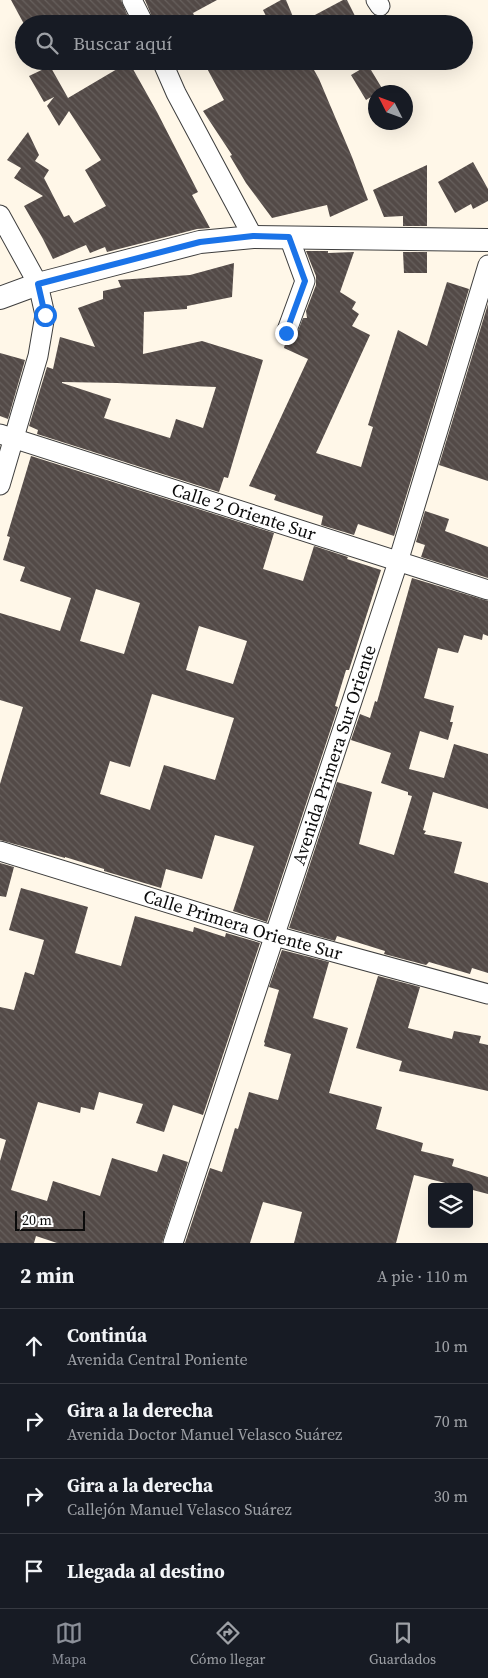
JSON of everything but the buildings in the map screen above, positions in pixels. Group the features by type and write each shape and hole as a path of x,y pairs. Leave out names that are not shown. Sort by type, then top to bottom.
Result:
{"street":[{"path":"132,0 140,15"},
{"path":"166,70 253,236"},
{"path":"0,215 38,284 45,315 38,356 6,436 0,485"},
{"path":"0,298 38,284 200,242 253,236 488,240"},
{"path":"286,333 305,281 289,237"},
{"name":"Avenida Primera Sur Oriente","path":"173,1243 398,562 488,265"},
{"name":"Calle 2 Oriente Sur","path":"6,436 488,590"},
{"name":"Calle Primera Oriente Sur","path":"0,851 275,936 488,994"}],"route":[{"path":"45,315 38,284 200,242 253,236 289,237 305,281 286,333"}]}
